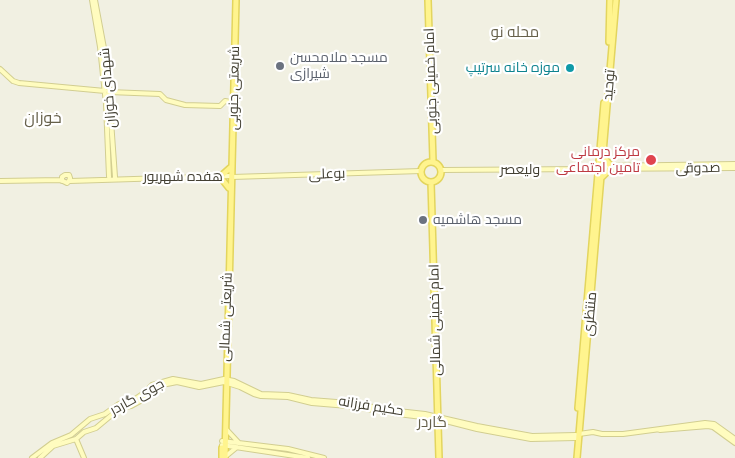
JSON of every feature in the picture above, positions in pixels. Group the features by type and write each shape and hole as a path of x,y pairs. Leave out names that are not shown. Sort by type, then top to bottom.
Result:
{"main road":[{"name":"شریعتی جنوبی","path":"233,178 230,168 234,0"},
{"name":"شریعتی جنوبی","path":"233,178 234,0"},
{"name":"امام خمینی جنوبی","path":"428,0 433,162"},
{"name":"توحید","path":"600,168 603,156 609,63 610,0"},
{"name":"توحید","path":"600,168 616,0"},
{"path":"601,180 610,168 603,156"},
{"path":"433,162 439,165 442,170 439,179 432,182 425,180 421,171 425,163 433,162"},
{"path":"229,188 221,177 230,168"},
{"name":"منتظری","path":"589,304 601,180 600,168"},
{"name":"منتظری","path":"576,458 600,168"},
{"name":"شریعتی شمالی","path":"224,457 229,188 233,178"},
{"name":"شریعتی شمالی","path":"224,443 226,429 225,381 233,178"},
{"name":"امام خمینی شمالی","path":"432,182 438,458"}],"street":[{"name":"شهدای خوزان","path":"93,0 107,91 112,169 115,177"},
{"path":"0,69 13,81 19,82 107,91 160,94 166,100 185,105 220,106 225,102 231,102"},
{"name":"صدوقی","path":"600,168 735,166"},
{"name":"ولیعصر","path":"442,170 600,168"},
{"name":"شهدای خوزان","path":"109,177 112,169"},
{"name":"بوعلی","path":"233,178 421,171"},
{"path":"0,180 62,179 66,175 70,179 66,183 62,179"},
{"name":"هفده شهریور","path":"70,179 109,177 233,178"},
{"name":"هفده شهریور","path":"70,179 221,177"},
{"name":"جوی گاردر","path":"32,458 38,452 71,435 90,418 105,414 119,404 135,400 148,388 159,383 173,379 201,384 225,381"},
{"name":"حکیم فرزانه","path":"225,381 261,396 288,397 312,403 327,401 438,418 532,436 577,436 589,433 602,436 619,436 707,426 713,427 734,441"},
{"name":"جوی گاردر","path":"40,458 60,441 76,439 84,432 96,428 120,408 131,406 142,400 152,390 162,385 180,382 199,387 212,382"},
{"path":"105,414 104,417 106,419"},
{"path":"90,418 95,422 96,428"},
{"path":"226,429 238,446"},
{"path":"76,439 84,458"},
{"path":"224,443 308,458"},
{"path":"224,457 238,446 288,449 324,458"}],"place":[{"name":"مسجد ملامحسن شیرازی","path":"280,66"},
{"name":"موزه خانه سرتیپ","path":"570,68"},
{"name":"مرکز درمانی تامین اجتماعی","path":"651,160"},
{"name":"مسجد هاشمیه","path":"423,220"}],"district":[{"name":"محله نو","path":"515,32"},
{"name":"خوزان","path":"43,118"},
{"name":"گاردر","path":"432,422"}]}
